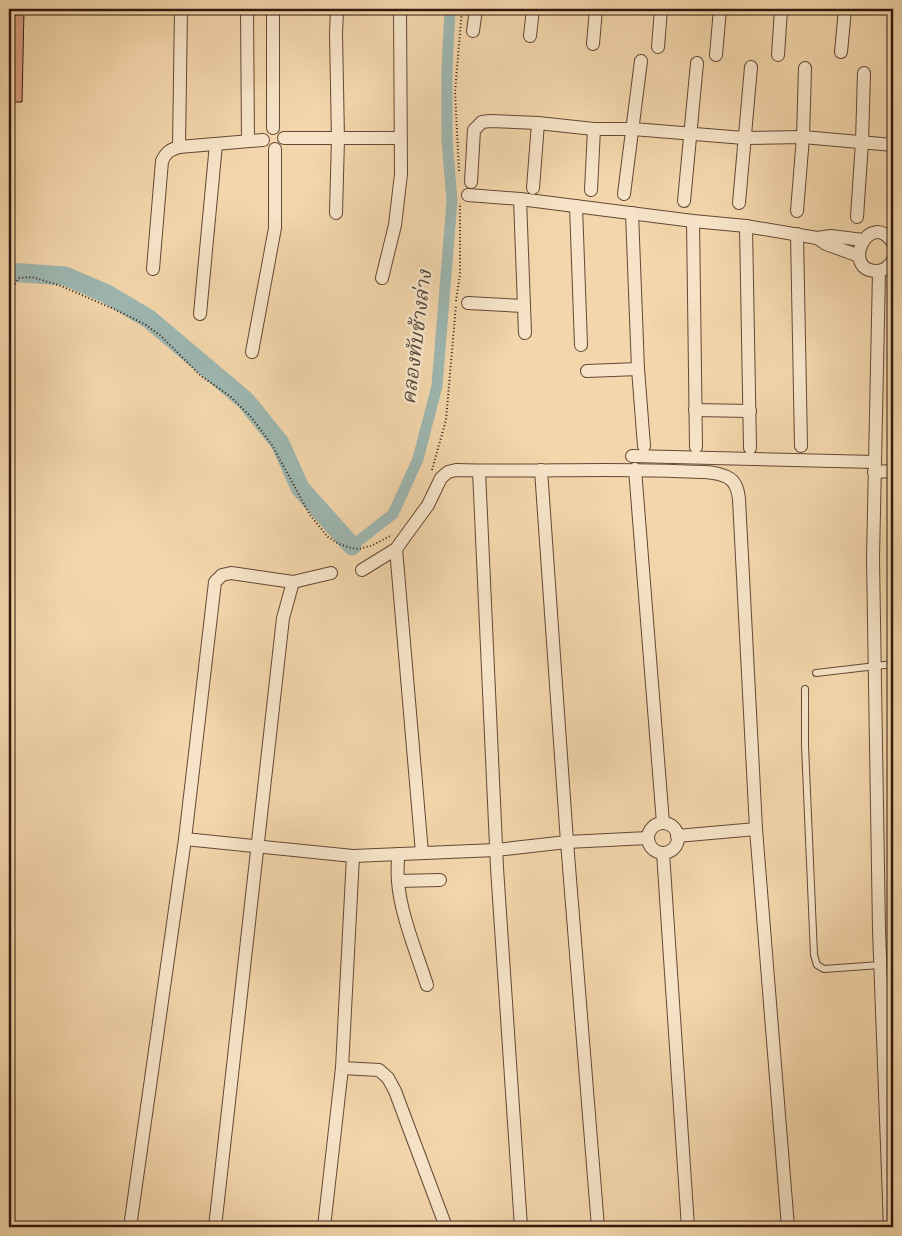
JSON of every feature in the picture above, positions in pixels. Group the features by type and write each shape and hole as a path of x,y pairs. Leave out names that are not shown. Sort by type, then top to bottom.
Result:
{"street":[{"path":"179,147 181,9"},
{"path":"247,9 248,141"},
{"path":"273,9 273,128"},
{"path":"336,213 338,139 337,9"},
{"path":"382,278 399,200 401,174 400,9"},
{"path":"473,31 476,9"},
{"path":"530,36 533,9"},
{"path":"594,44 596,9"},
{"path":"658,47 661,9"},
{"path":"716,55 720,9"},
{"path":"778,55 781,9"},
{"path":"841,52 845,9"},
{"path":"624,194 641,61"},
{"path":"684,201 697,63"},
{"path":"739,203 751,67"},
{"path":"796,211 803,137 806,68"},
{"path":"857,217 864,72"},
{"path":"863,240 831,236 817,238 746,226 520,199 464,188 474,130 482,122 490,121 538,123 594,129 633,129 744,138 803,137 893,145"},
{"path":"533,188 538,123"},
{"path":"273,128 280,130 284,138 282,146 275,149 267,147 263,140 265,132 273,128"},
{"path":"592,190 594,129"},
{"path":"284,138 400,138"},
{"path":"153,269 162,161 165,154 179,147 263,140"},
{"path":"200,314 216,144"},
{"path":"252,352 275,228 275,149"},
{"path":"520,199 525,333"},
{"path":"576,206 581,345"},
{"path":"632,213 638,369 644,446"},
{"path":"693,221 696,447"},
{"path":"746,226 750,448"},
{"path":"893,244 888,237 875,233 863,240 859,248 859,256 863,264 870,270 886,269 893,260"},
{"path":"797,234 801,446"},
{"path":"817,238 826,244 859,256"},
{"path":"878,271 873,559 880,965 890,1227"},
{"path":"468,303 524,306"},
{"path":"587,371 638,369"},
{"path":"695,410 750,411"},
{"path":"632,456 874,467 893,472"},
{"path":"635,469 663,823"},
{"path":"362,570 396,550 428,505 441,478 448,472 456,470 635,469 715,473 728,477 734,482 738,489 756,829 788,1227"},
{"path":"541,470 567,842 598,1227"},
{"path":"479,471 496,850 522,1227"},
{"path":"396,550 422,853"},
{"path":"130,1227 185,839 215,582 222,574 231,573 293,582 332,573"},
{"path":"215,1227 283,618 293,582"},
{"path":"663,823 674,828 677,836 677,841 672,850 663,853 654,850 648,838 651,829 663,823"},
{"path":"677,836 756,829"},
{"path":"185,839 353,856 496,850 567,842 648,838"},
{"path":"663,853 688,1227"},
{"path":"398,854 398,881 411,936 427,985"},
{"path":"324,1227 342,1068 353,856"},
{"path":"398,881 440,880"},
{"path":"342,1068 379,1070 388,1078 395,1091 446,1227"}],"lane":[{"path":"816,673 893,664"},
{"path":"805,688 805,746 814,955 818,965 824,969 880,965"}],"path":[{"path":"431,471 446,420 451,350 460,274 464,188 455,92 462,9"},
{"path":"15,284 19,278 32,277 55,284 116,310 146,325 161,336 201,376 230,396 252,418 272,445 310,515 328,537 339,544 359,549 393,534"}],"building":[{"path":"13,9 24,9 22,102 10,102"}],"waterway":[{"name":"คลองทับช้างล่าง","path":"352,546 393,514 418,459 437,386 452,201 447,140 447,68 450,9"},
{"name":"คลองทับช้างล่าง","path":"9,272 65,276 107,294 149,319 246,401 280,443 300,488 352,546"}],"railway":[{"path":"9,72 11,9"}]}
